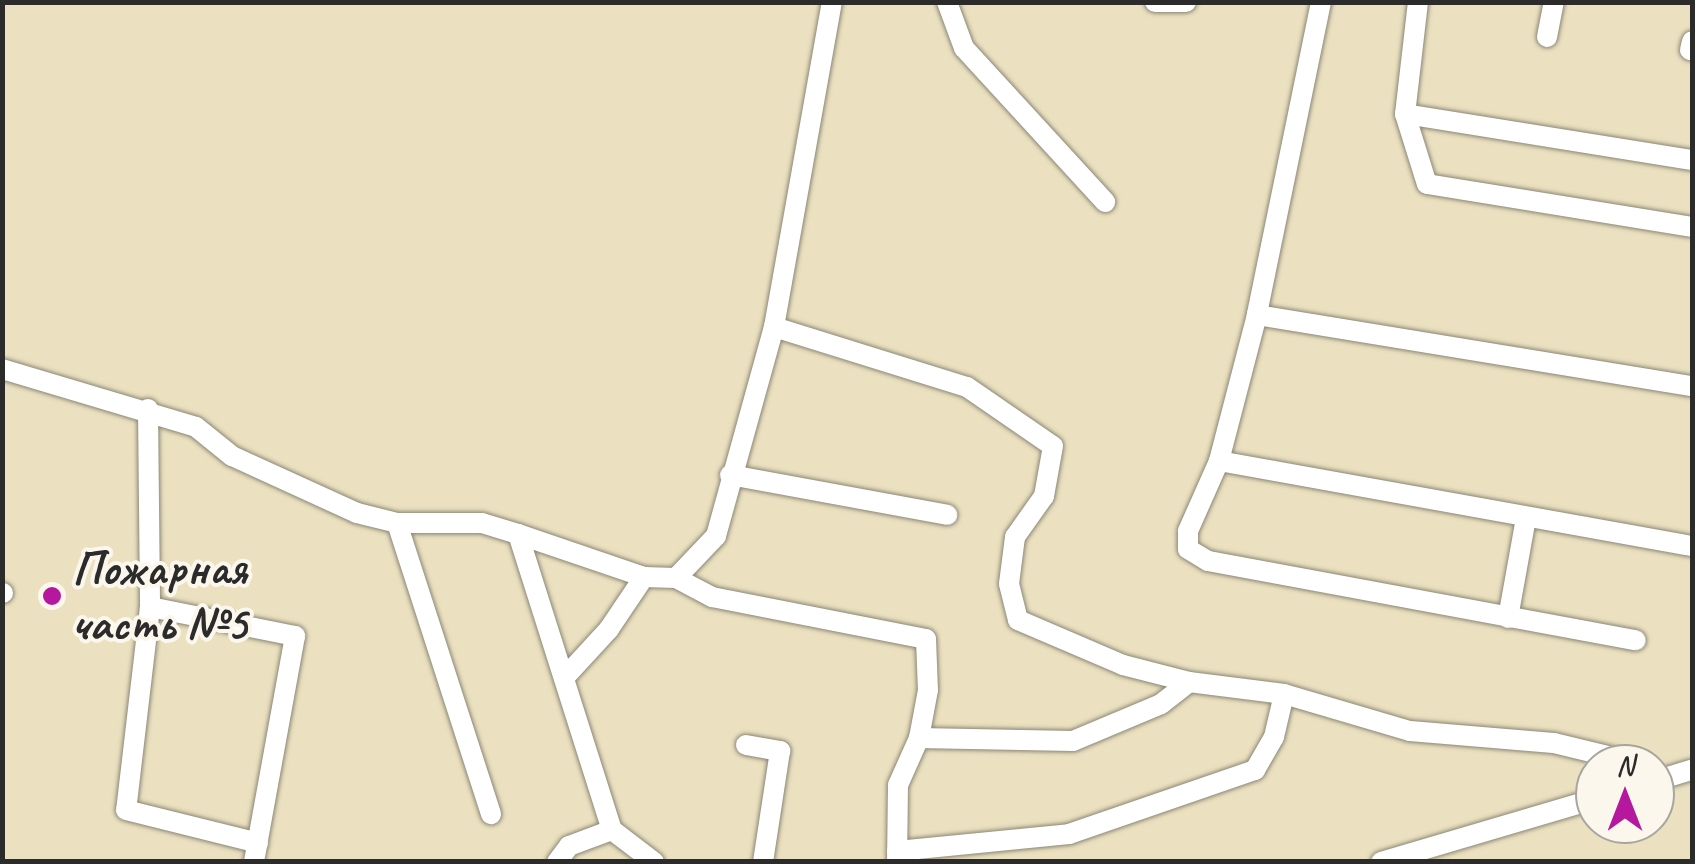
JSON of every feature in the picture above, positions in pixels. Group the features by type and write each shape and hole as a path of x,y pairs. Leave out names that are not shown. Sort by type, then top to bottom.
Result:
{"lane":[{"path":"676,578 716,536 730,474 774,328 832,2"},
{"path":"947,2 964,48 1105,202"},
{"path":"1155,2 1186,2"},
{"path":"1322,2 1257,315 1219,461 1188,531 1188,549 1208,561 1636,640"},
{"path":"1418,2 1405,114 1426,184 1692,227"},
{"path":"1548,37 1554,2"},
{"path":"1405,114 1692,160"},
{"path":"1257,315 1692,386"},
{"path":"774,328 967,387 1042,435 1052,446 1044,496 1015,536 1010,584 1018,620 1122,665 1189,682 1284,694 1410,731 1575,748"},
{"path":"2,369 148,409 196,427 232,456 321,497 398,523 482,524 644,577 676,578 712,597 926,639 919,738 898,785 897,856 1069,834 1255,770 1274,736 1284,694"},
{"path":"148,409 150,607 126,810 256,852 296,636 150,607"},
{"path":"1219,461 1692,546"},
{"path":"730,474 947,516"},
{"path":"1508,618 1526,518"},
{"path":"398,523 491,814"},
{"path":"518,534 612,830 654,862"},
{"path":"564,678 609,629 644,577"},
{"path":"919,738 1073,740 1161,704 1189,682"},
{"path":"746,745 780,751 763,862"},
{"path":"1381,862 1575,805"},
{"path":"557,862 570,846 612,830"}],"place":[{"name":"Пожарная часть №5","path":"52,596"}]}
